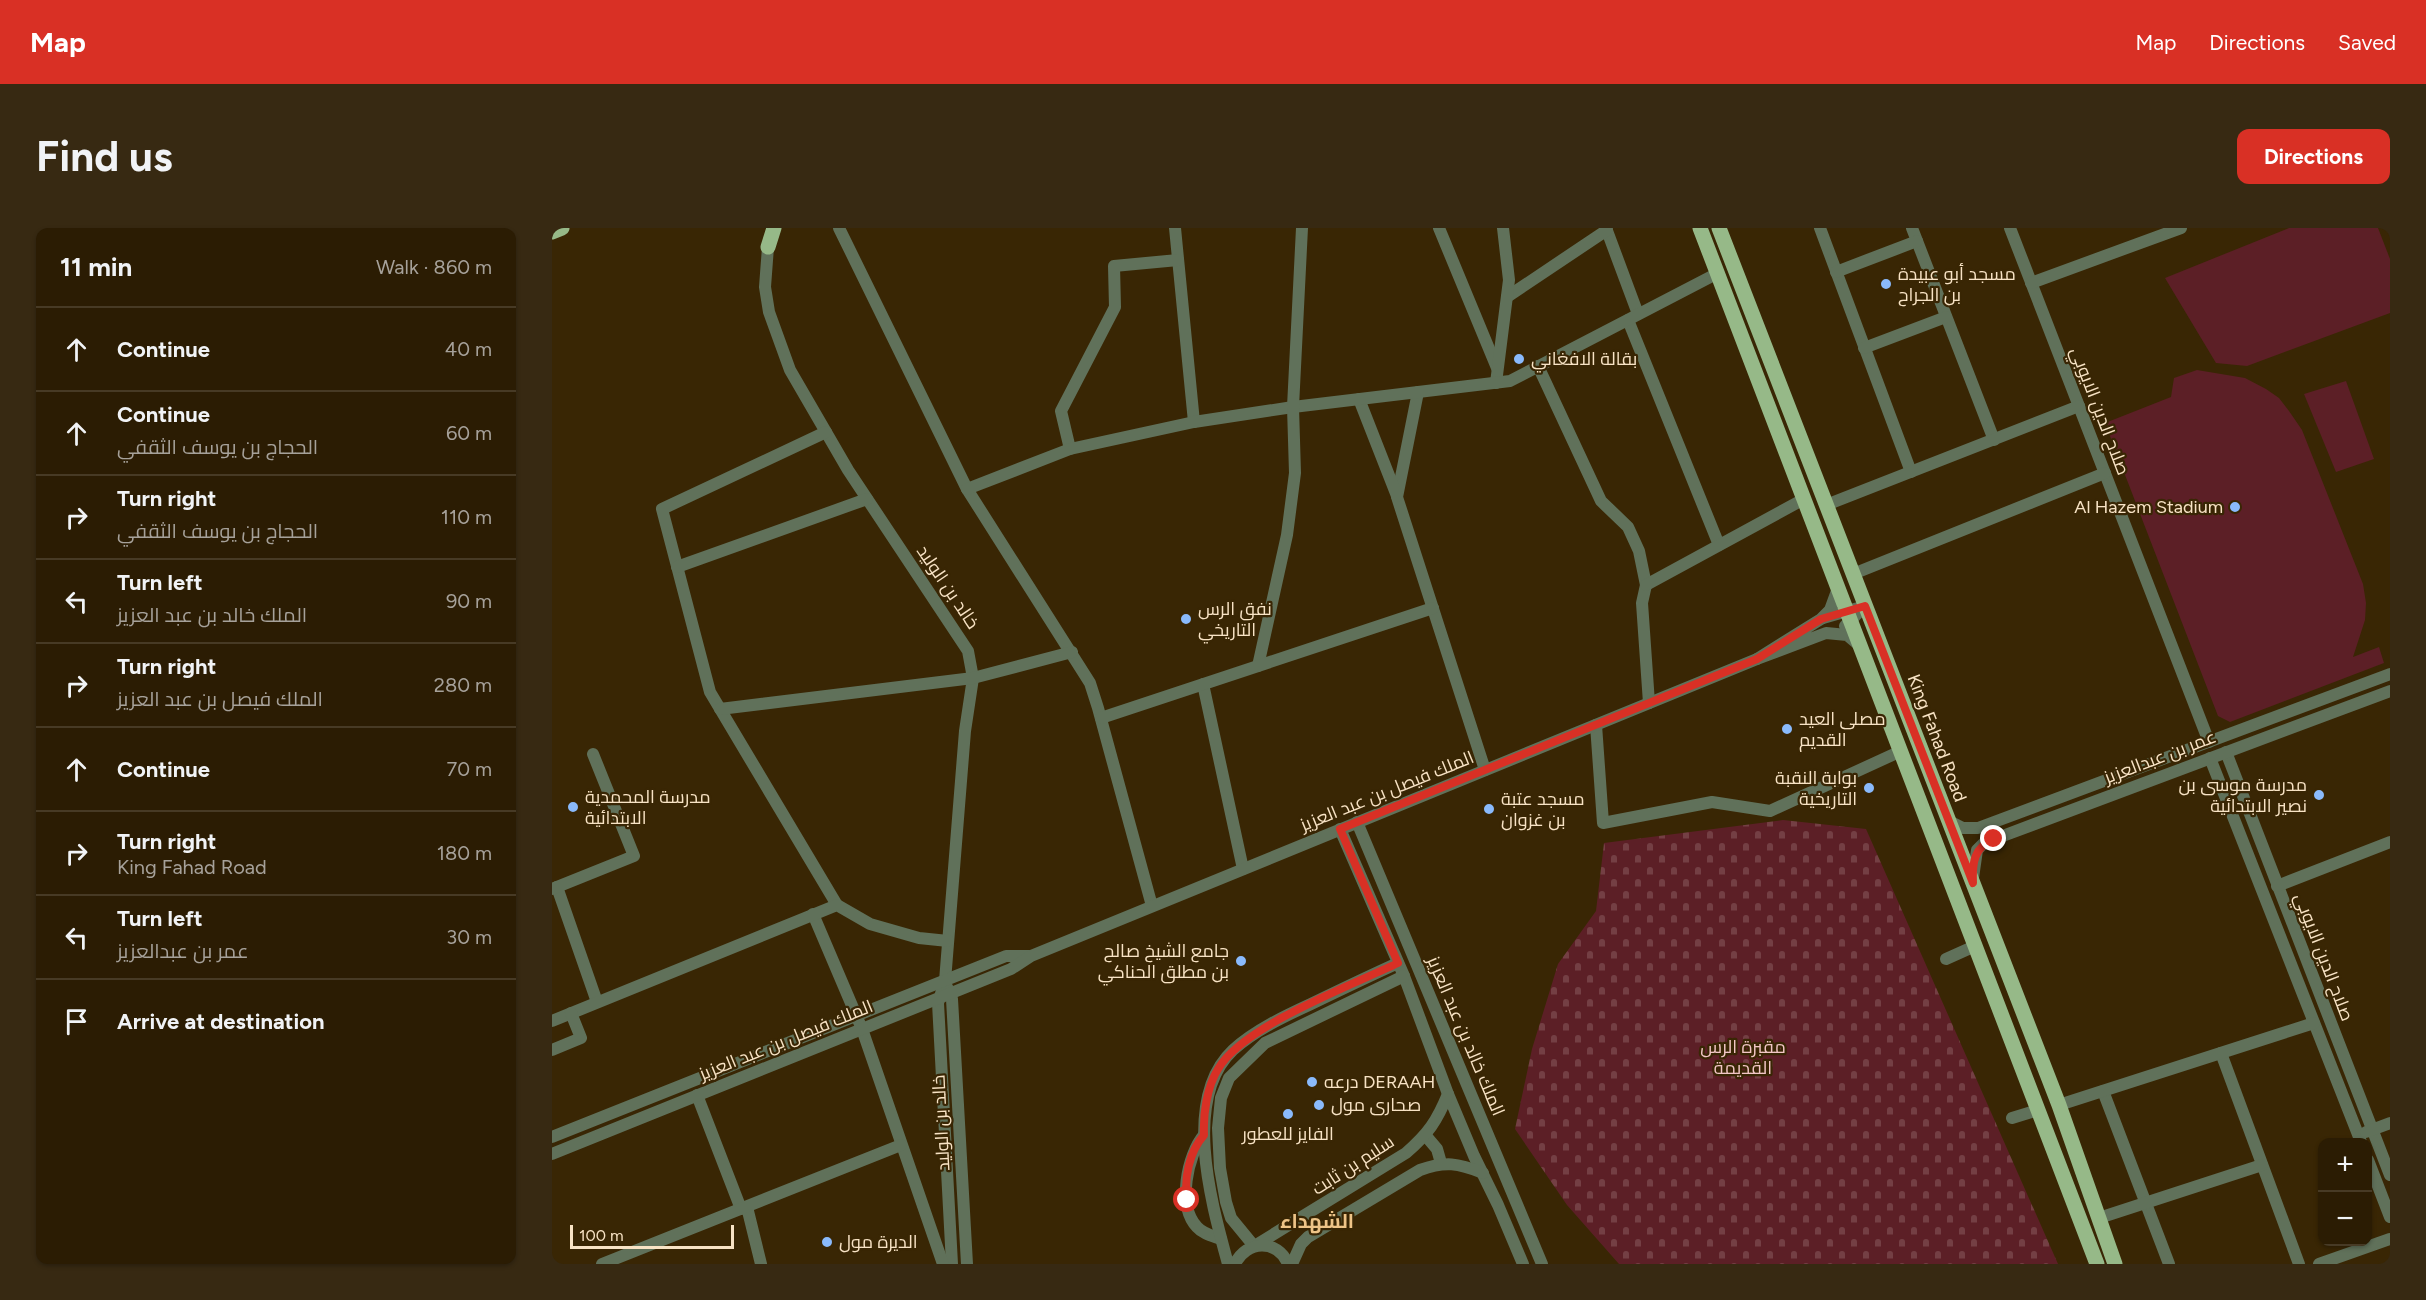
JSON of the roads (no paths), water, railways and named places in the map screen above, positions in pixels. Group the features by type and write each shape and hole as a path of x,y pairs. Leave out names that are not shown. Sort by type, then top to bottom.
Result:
{"main road":[{"path":"552,232 562,228"},
{"path":"767,228 768,247"},
{"path":"768,247 774,228"},
{"path":"1700,228 2097,1264"},
{"name":"King Fahad Road","path":"1719,228 2059,1105 2115,1264"},
{"path":"2083,1227 2099,1219"}],"street":[{"path":"839,228 967,489 1072,652 1089,683 1101,718 1152,906"},
{"path":"1174,228 1194,422"},
{"path":"1258,666 1287,535 1295,473 1293,407 1302,228"},
{"path":"1439,228 1497,376"},
{"path":"1497,376 1509,280 1503,228"},
{"path":"1820,228 1911,472"},
{"path":"1912,228 1994,440"},
{"name":"صلاح الدين الايوبي","path":"2010,228 2209,742"},
{"path":"2031,283 2181,228"},
{"path":"1507,297 1607,229 1633,317 1719,545"},
{"path":"1836,272 1917,241"},
{"name":"خالد بن الوليد","path":"768,247 765,287 774,329 790,370 867,499 968,651 973,678 965,731 945,981 945,995 953,1010 967,1264"},
{"path":"1070,449 1061,411 1115,307 1114,266 1178,260"},
{"path":"967,489 1070,449 1194,422 1418,392 1497,376 1510,381 1718,273"},
{"path":"1864,348 1946,316"},
{"path":"1538,366 1601,501 1628,527 1639,551 1646,585 1642,603 1649,703"},
{"path":"1398,497 1418,392"},
{"path":"1359,399 1398,497 1485,770"},
{"path":"1826,505 2079,406"},
{"path":"826,432 662,509 710,692 837,904 870,924 919,938 948,941"},
{"path":"1853,574 2105,473"},
{"path":"677,567 867,499"},
{"path":"1646,585 1804,499"},
{"path":"1757,659 1821,619 1830,610 1838,588"},
{"path":"1821,619 1849,615 1865,606"},
{"path":"1101,718 1433,608"},
{"path":"1838,633 1849,615"},
{"path":"1757,659 1826,633 1846,635 1860,646"},
{"path":"720,709 973,678 1072,652"},
{"name":"الملك فيصل بن عبد العزيز","path":"552,1154 1011,969 1031,956 1757,659"},
{"name":"عمر بن عبدالعزيز","path":"1948,821 1962,828 1978,828 2390,674"},
{"path":"1203,684 1243,869"},
{"name":"عمر بن عبدالعزيز","path":"1973,883 1977,850 1984,843 2390,692"},
{"path":"1596,725 1603,823 1712,802 1770,811 1901,751"},
{"name":"صلاح الدين الايوبي","path":"2226,752 2390,1175"},
{"path":"593,754 634,856 555,888 597,1002"},
{"name":"صلاح الدين الايوبي","path":"2210,758 2359,1138"},
{"name":"الملك خالد بن عبد العزيز","path":"1357,822 1542,1264"},
{"name":"الملك خالد بن عبد العزيز","path":"1340,829 1404,976 1448,1094 1523,1264"},
{"path":"2277,886 2390,842"},
{"path":"552,1021 837,904"},
{"path":"813,914 862,1029 944,1264"},
{"path":"1946,959 1975,946"},
{"name":"الملك فيصل بن عبد العزيز","path":"552,1137 1006,956 1031,956"},
{"path":"1228,1264 1207,1168 1204,1135 1208,1093 1217,1069 1232,1050 1256,1033 1287,1015 1398,963"},
{"path":"1290,1264 1274,1248 1255,1246 1231,1218 1220,1168 1218,1128 1221,1098 1229,1078 1265,1042 1404,976"},
{"name":"خالد بن الوليد","path":"945,995 938,1003 952,1264"},
{"path":"552,1050 581,1038 571,1013"},
{"path":"2059,1105 2314,1023"},
{"path":"2221,1053 2299,1264"},
{"path":"2103,1090 2169,1264"},
{"name":"سليم بن ثابت","path":"1235,1264 1241,1254 1406,1153 1426,1136 1438,1118 1448,1094"},
{"path":"697,1095 744,1208 761,1264"},
{"path":"2012,1118 2038,1110"},
{"path":"2360,1138 2372,1130 2390,1123"},
{"path":"1204,1135 1194,1149 1189,1165 1186,1183 1187,1200 1196,1226 1206,1234 1221,1239"},
{"path":"1426,1136 1437,1149 1441,1163 1465,1166 1483,1173"},
{"path":"602,1264 901,1145"},
{"name":"سليم بن ثابت","path":"1290,1264 1301,1244 1316,1231 1420,1170 1441,1163"},
{"path":"2099,1219 2262,1165"},
{"path":"2372,1172 2390,1217"},
{"path":"2319,1264 2390,1239"},
{"path":"636,1251 639,1264"}],"place":[{"name":"مسجد أبو عبيدة بن الجراح","path":"1886,284"},
{"name":"بقالة الافغاني","path":"1519,359"},
{"name":"Al Hazem Stadium","path":"2235,507"},
{"name":"نفق الرس التاريخي","path":"1186,619"},
{"name":"مصلى العيد القديم","path":"1787,729"},
{"name":"بوابة النقبة التاريخية","path":"1869,788"},
{"name":"مدرسة موسى بن نصير الابتدائية","path":"2319,795"},
{"name":"مدرسة المحمدية الابتدائية","path":"573,807"},
{"name":"مسجد عتبة بن غزوان","path":"1489,809"},
{"name":"جامع الشيخ صالح بن مطلق الحناكي","path":"1241,961"},
{"name":"درعه DERAAH","path":"1312,1082"},
{"name":"صحارى مول","path":"1319,1105"},
{"name":"الفايز للعطور","path":"1288,1114"},
{"name":"الديرة مول","path":"827,1242"}],"district":[{"name":"الشهداء","path":"1317,1221"}],"park label":[{"name":"مقبرة الرس القديمة","path":"1743,1057"}]}
